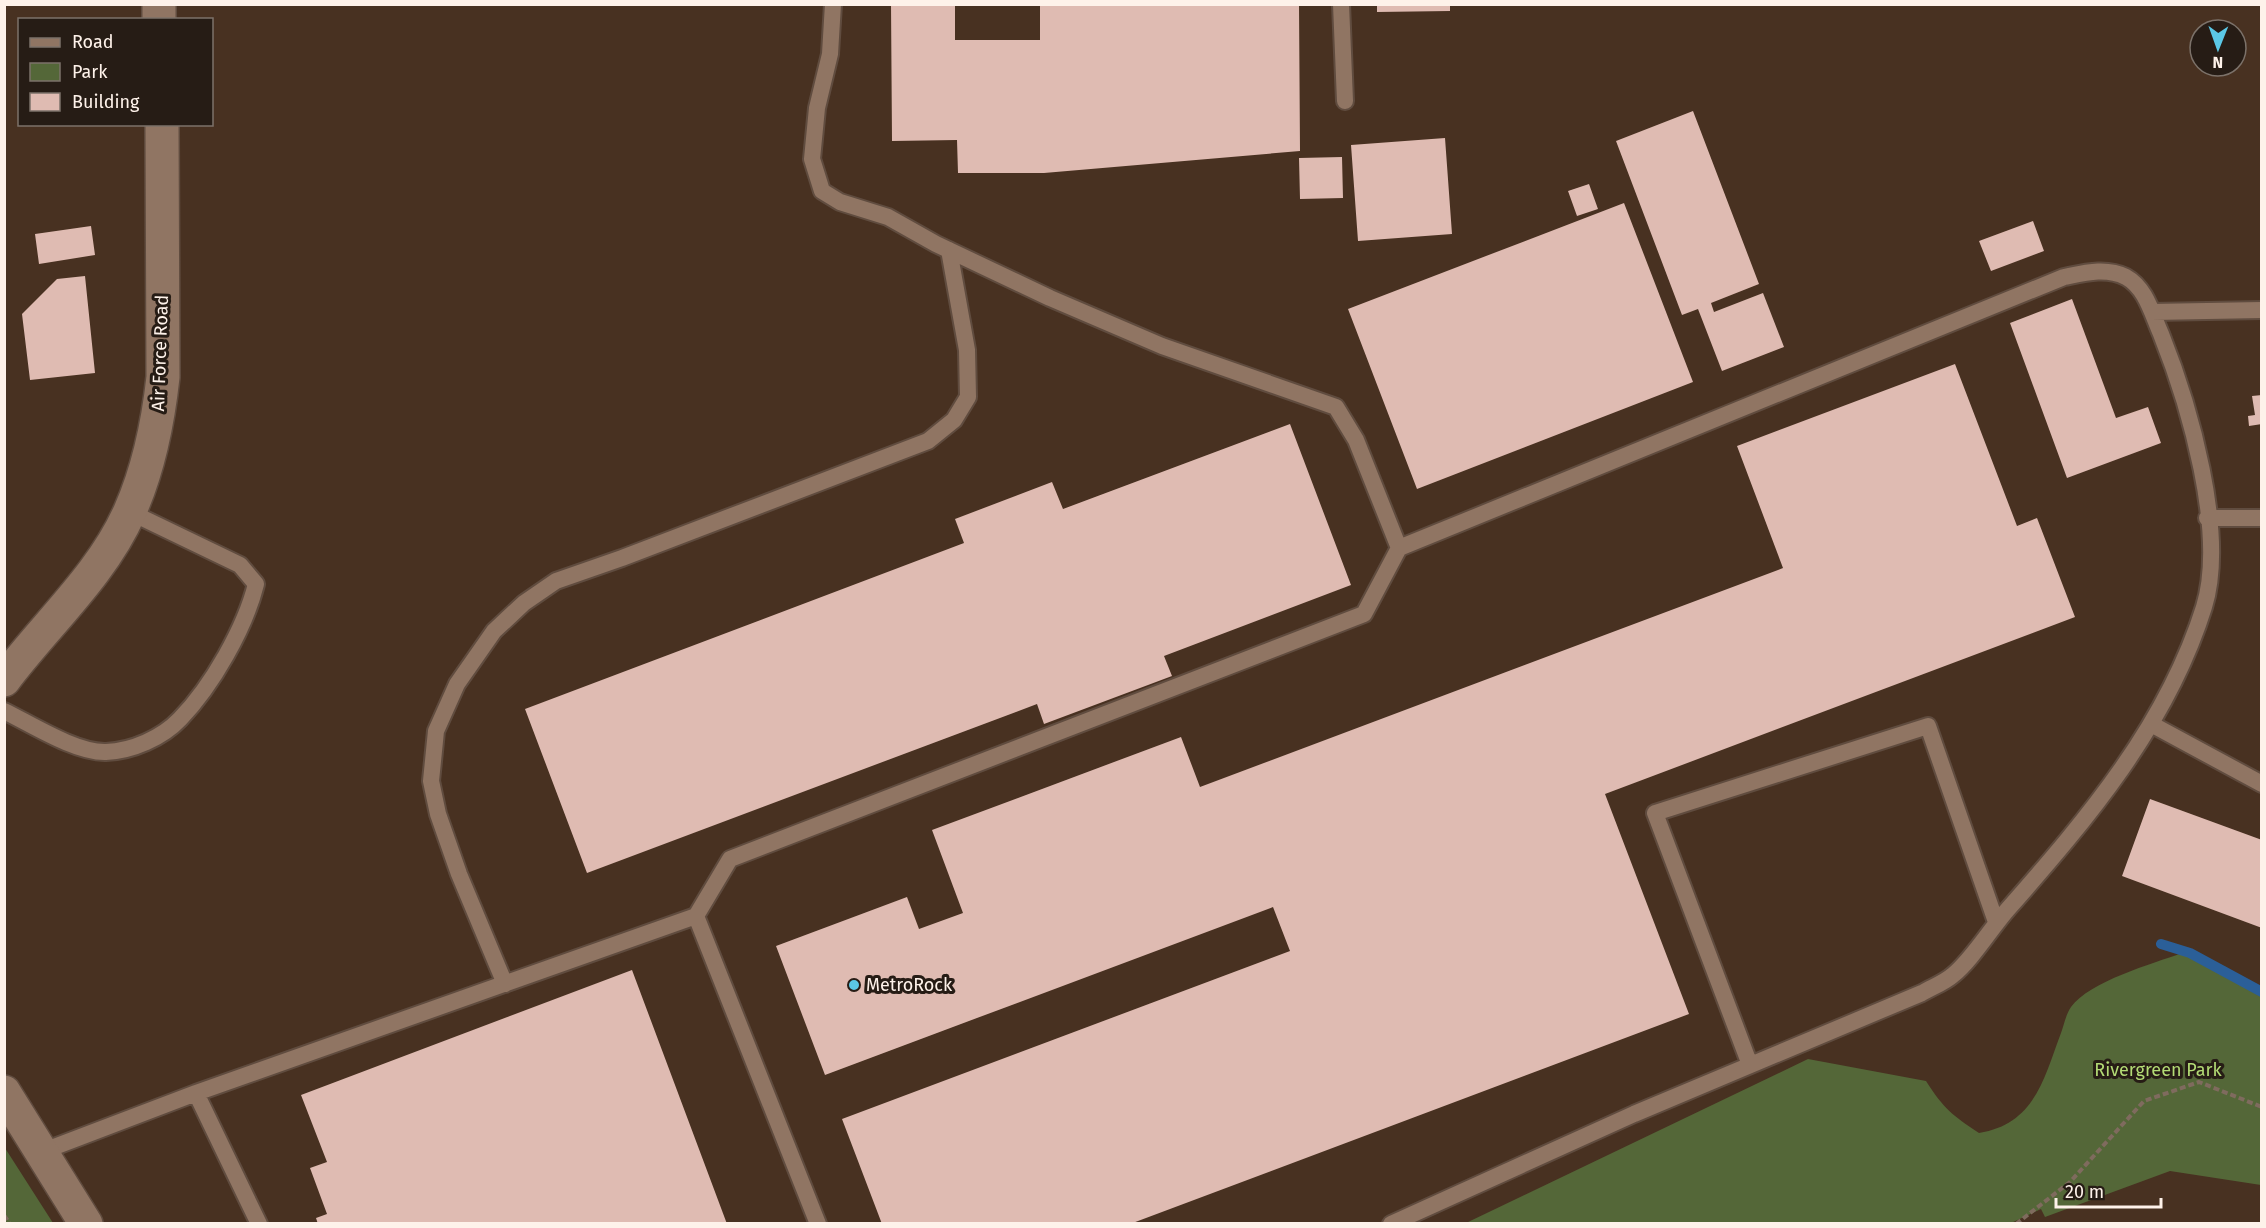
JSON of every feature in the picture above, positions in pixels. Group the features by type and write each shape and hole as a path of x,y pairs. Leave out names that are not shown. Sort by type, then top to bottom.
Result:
{"street":[{"name":"Air Force Road","path":"4,680 100,562 130,512 145,471 158,418 163,377 162,126"},
{"path":"4,1092 86,1224"}],"lane":[{"path":"834,4 830,54 817,108 812,159 822,191 840,202 888,217 949,250 1050,298 1162,346 1336,407 1356,440 1399,548"},
{"path":"1341,4 1345,101"},
{"path":"505,984 459,873 438,814 431,781 436,731 457,684 494,631 524,603 556,581 928,441 954,420 968,397 967,350 949,250"},
{"path":"41,1152 196,1093 696,916 730,859 1364,614 1399,548 2064,277 2095,270 2126,277 2147,298 2181,388 2203,469 2212,565 2205,606 2172,687 2126,766 2067,843 1996,922 1954,975 1922,993 1750,1065 1391,1224"},
{"path":"2152,312 2262,310"},
{"path":"4,711 73,745 105,752 143,744 179,720 212,677 249,610 256,584 240,565 130,512"},
{"path":"2208,518 2262,518"},
{"path":"2151,724 2262,784"},
{"path":"1750,1065 1655,813 1928,726 1996,922"},
{"path":"696,916 818,1224"},
{"path":"196,1093 259,1224"}],"path":[{"path":"2016,1224 2070,1182 2144,1101 2199,1082 2262,1107"},
{"path":"4,1215 10,1224"}],"green space":[{"name":"Rivergreen Park","path":"2182,953 2226,967 2261,994 2261,1185 2170,1171 2045,1217 2041,1209 2009,1224 1466,1223 1808,1059 1926,1081 1949,1111 1979,1133 1998,1128 2013,1120 2035,1097 2068,1013 2080,998 2092,989 2122,974"},
{"path":"5,1148 53,1223 5,1223"}],"building":[{"path":"891,4 955,4 955,40 1040,40 1040,4 1299,4 1300,151 1044,173 958,173 957,140 892,141"},
{"path":"1377,4 1450,4 1450,11 1377,12"},
{"path":"1693,111 1759,284 1711,303 1714,312 1763,293 1784,347 1722,371 1698,309 1682,315 1616,141"},
{"path":"1445,138 1452,234 1358,241 1351,145"},
{"path":"1342,157 1343,198 1300,199 1299,158"},
{"path":"1589,184 1598,209 1577,216 1568,191"},
{"path":"1624,203 1693,382 1417,489 1348,309"},
{"path":"2033,221 2044,251 1991,271 1979,241"},
{"path":"91,226 95,255 39,264 35,234"},
{"path":"85,276 95,373 30,380 22,314 57,279"},
{"path":"2072,299 2116,418 2148,407 2161,443 2067,478 2010,323"},
{"path":"1955,364 2017,526 2037,518 2075,617 1605,794 1689,1014 1130,1224 882,1224 842,1119 1290,951 1273,907 825,1075 776,946 907,897 919,929 963,913 932,830 1181,737 1200,787 1783,568 1737,446"},
{"path":"2262,395 2262,424 2249,426 2248,416 2255,415 2252,396"},
{"path":"1290,424 1351,585 1164,656 1172,676 1044,724 1037,704 587,873 525,709 964,543 955,519 1052,482 1063,509"},
{"path":"2150,799 2262,840 2262,928 2122,876"},
{"path":"632,970 727,1224 318,1224 316,1218 327,1214 310,1168 327,1162 301,1095"}],"waterway":[{"path":"2161,944 2190,953 2262,992"}],"place":[{"name":"MetroRock","path":"854,985"}]}
